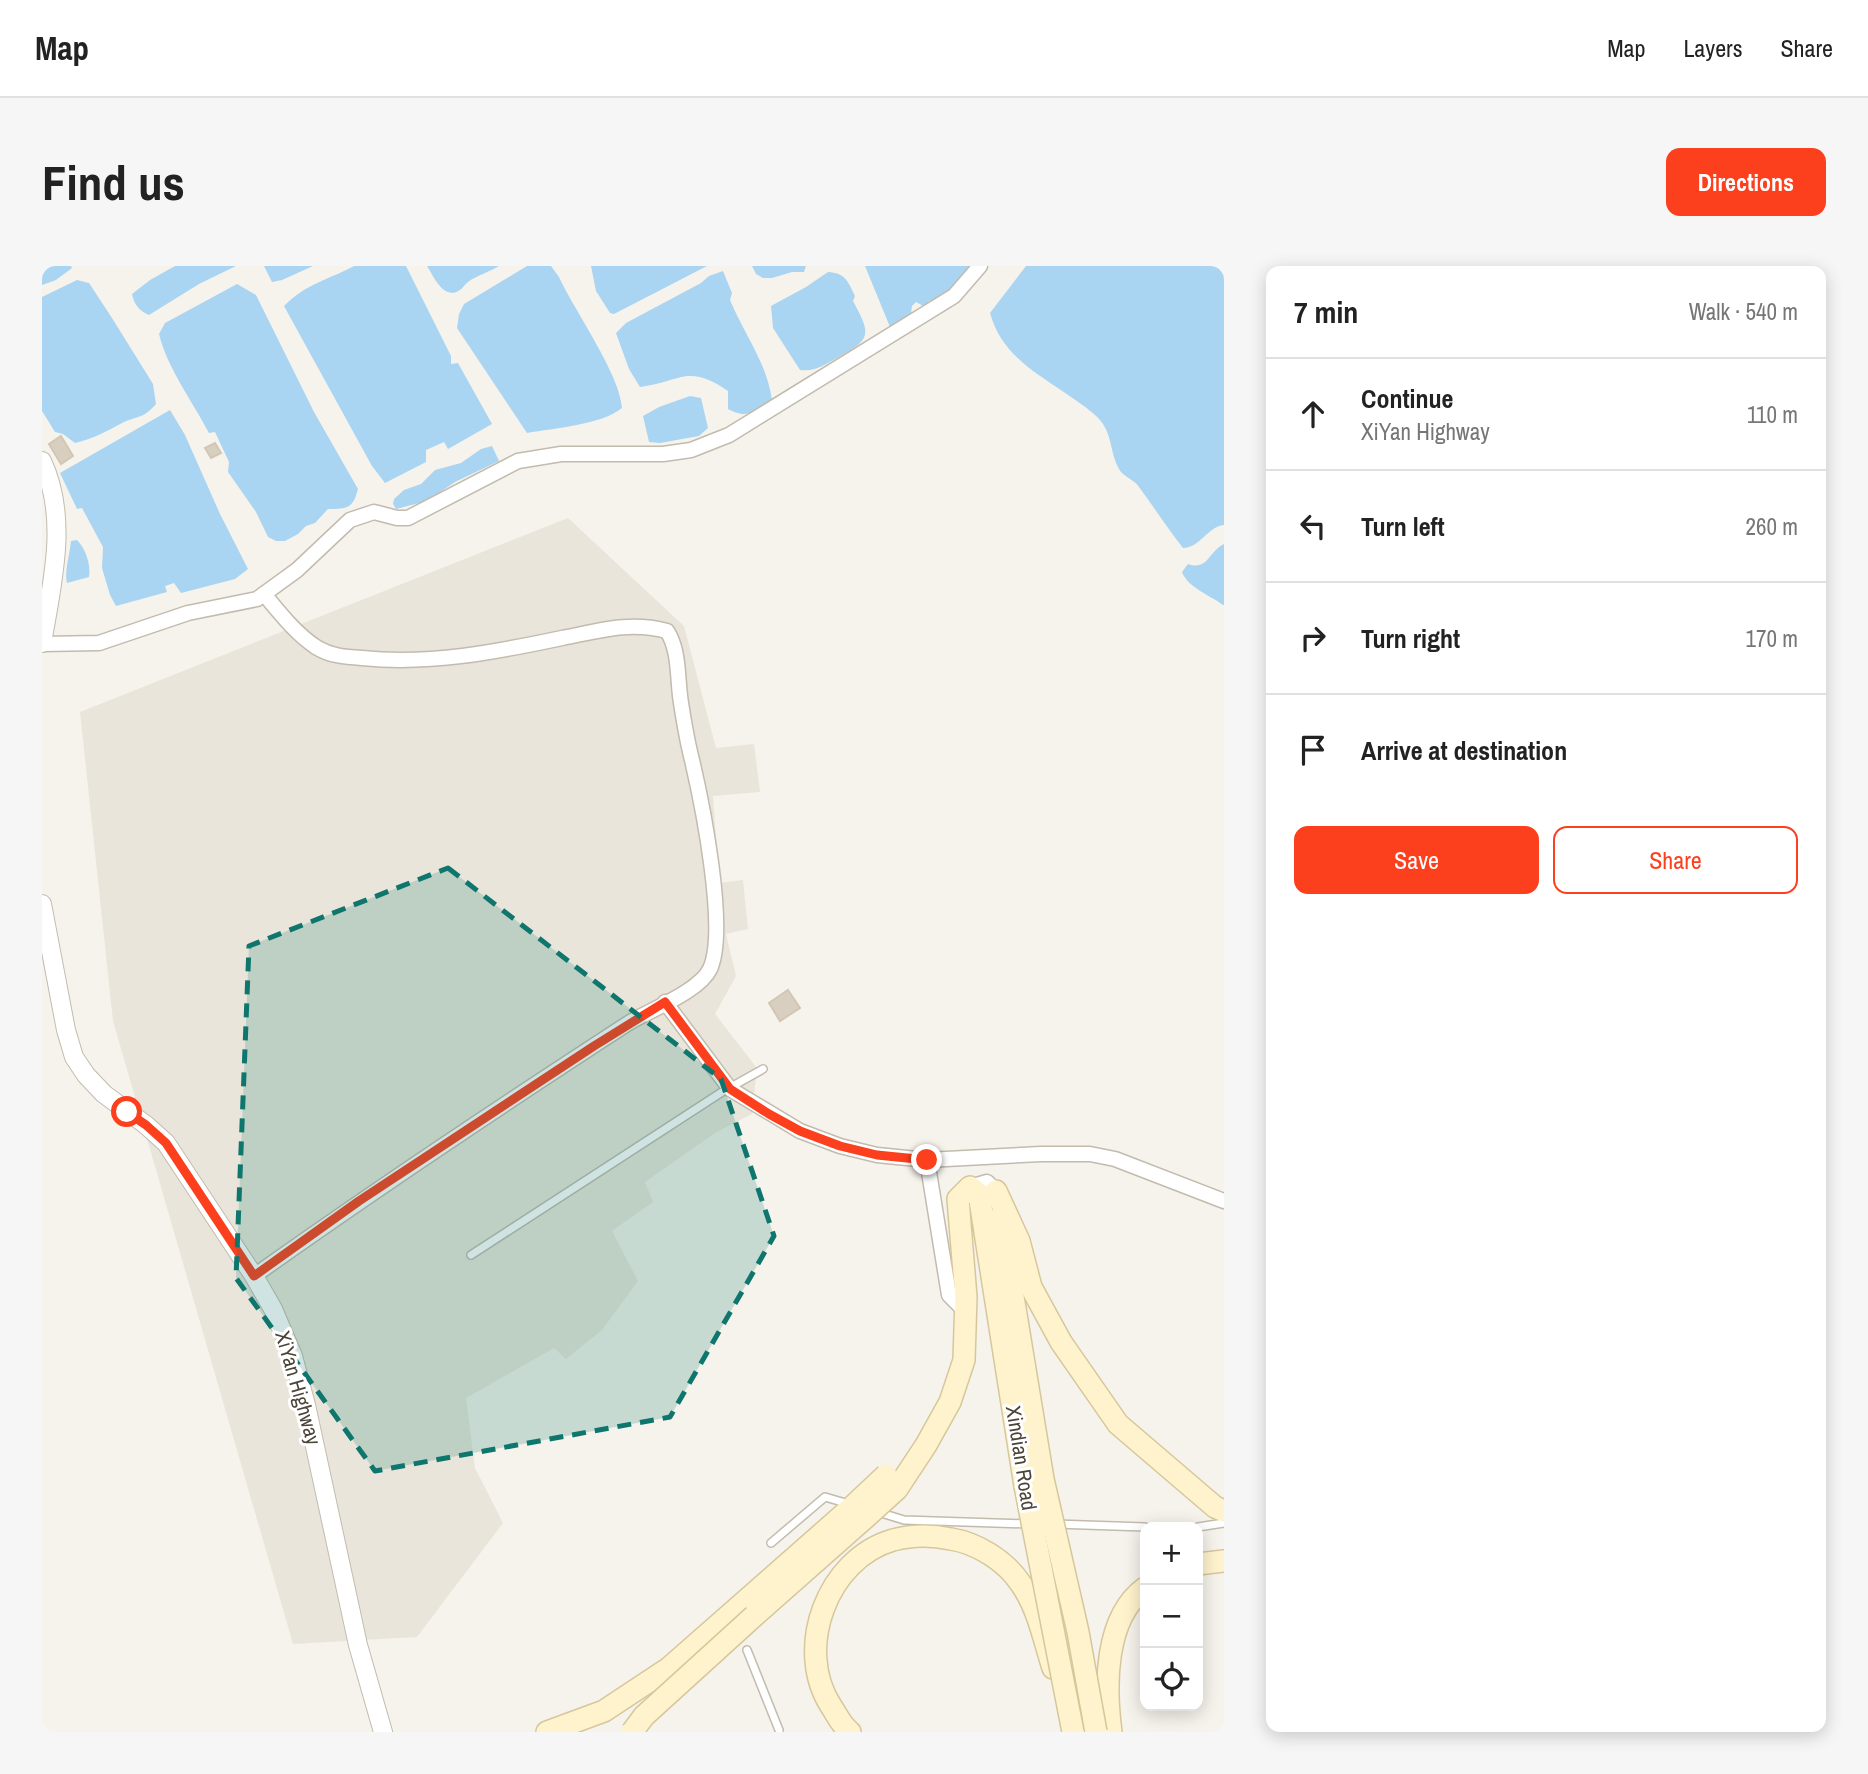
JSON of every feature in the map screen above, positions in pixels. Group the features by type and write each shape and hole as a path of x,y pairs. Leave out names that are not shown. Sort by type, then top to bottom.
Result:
{"main road":[{"path":"632,1732 652,1707 754,1616 926,1445 950,1402 964,1360 966,1311 958,1199 970,1187"},
{"name":"Xindian Road","path":"970,1187 979,1194 1034,1483 1078,1632 1096,1732"},
{"path":"996,1191 1019,1241 1031,1287 1061,1342 1118,1424 1222,1514"},
{"name":"Xindian Road","path":"996,1191 1034,1483 1072,1730"},
{"path":"547,1732 604,1711 669,1668 858,1513"},
{"path":"850,1732 822,1693 815,1664 816,1634 824,1605 839,1577 868,1552 890,1541 935,1536 977,1545 1021,1582 1035,1611 1072,1730"},
{"path":"1203,1563 1224,1561"},
{"path":"1111,1732 1108,1667 1123,1614 1140,1592"}],"street":[{"path":"42,461 53,492 57,527 55,561 42,644 99,643 188,613 257,599 297,570 350,520 374,512 408,518 518,461 561,454 663,454 691,450 729,435 954,296 980,266"},
{"path":"254,1276 370,1194 594,1046 665,1002 688,991 710,969 716,943 707,827 681,702 675,648 667,631 646,626 618,627 494,652 397,662 332,655 316,648 264,594"},
{"name":"XiYan Highway","path":"42,904 66,1030 74,1057 104,1094 166,1143 254,1276 273,1309 293,1356 358,1645 383,1732"},
{"path":"665,1002 730,1089 800,1131 840,1146 877,1155 927,1160 1090,1154 1115,1159 1224,1201"},
{"path":"927,1160 949,1295 966,1311"},
{"path":"970,1187 987,1182 996,1191"}],"lane":[{"path":"471,1255 763,1069"},
{"path":"771,1543 825,1497 904,1520 1140,1527"},
{"path":"1203,1524 1222,1514"},
{"path":"747,1650 779,1730"}],"highlighted area":[{"path":"448,868 721,1079 774,1236 670,1417 375,1471 236,1278 249,946"}],"shaded area":[{"path":"568,518 684,626 716,748 754,744 760,792 713,796 719,883 743,880 748,929 726,934 736,976 715,1014 757,1068 752,1114 715,1133 645,1182 653,1202 612,1231 638,1281 602,1330 566,1359 554,1348 466,1398 475,1468 503,1523 417,1637 293,1644 113,1021 80,712"}],"water":[{"path":"42,266 72,268 56,280 42,285"},
{"path":"175,266 236,266 199,284 149,315 142,311 132,294"},
{"path":"264,266 313,266 272,282"},
{"path":"354,266 406,266 451,356 451,364 458,363 492,424 448,449 444,442 426,450 426,462 385,483 372,466 284,306 309,287"},
{"path":"427,266 499,266 454,293 440,286"},
{"path":"527,266 551,266 559,277 613,378 622,408 613,414 577,425 527,433 457,328 464,304"},
{"path":"591,266 707,266 614,314 610,313 596,291"},
{"path":"752,266 806,266 804,272 763,278 756,274"},
{"path":"865,266 970,266 961,279 940,298 929,301 925,307 916,302 912,306 911,314 890,327"},
{"path":"1026,266 1224,266 1224,525 1213,529 1194,545 1183,548 1137,484 1119,469 1106,429 1100,420 1086,407 1023,363 1003,341 990,313"},
{"path":"723,271 732,293 730,300 760,361 772,400 746,414 728,409 728,391 703,378 684,377 640,387 629,369 616,333 626,323 701,283 709,276"},
{"path":"828,272 842,276 850,286 865,335 857,346 828,363 815,369 800,370 773,328 771,306"},
{"path":"77,280 89,283 112,318 153,384 156,404 143,415 75,443 63,434 55,432 42,411 42,297"},
{"path":"237,284 256,295 314,412 358,489 352,504 340,509 328,509 315,523 285,541 268,537 256,512 228,472 229,462 215,432 209,433 181,385 159,334 165,323"},
{"path":"690,396 701,398 708,428 699,436 660,443 649,442 643,416"},
{"path":"170,410 185,435 248,569 235,579 181,593 174,583 165,586 167,592 116,606 102,568 103,547 82,508 77,509 60,473"},
{"path":"492,446 499,461 455,482 427,501 396,509 394,499 404,490 421,484 435,470 461,463 481,449"},
{"path":"77,540 87,557 89,577 67,583 71,541"},
{"path":"1224,544 1223,605 1194,587 1182,572 1188,564 1204,563"}],"building":[{"path":"61,436 73,456 61,464 49,444"},
{"path":"215,443 221,453 211,458 205,448"},
{"path":"788,990 800,1008 780,1021 769,1003"}],"route":[{"path":"127,1112 166,1143 254,1276 359,1201 638,1017 665,1002 730,1089 769,1114 800,1131 840,1146 877,1155 927,1160"}]}
